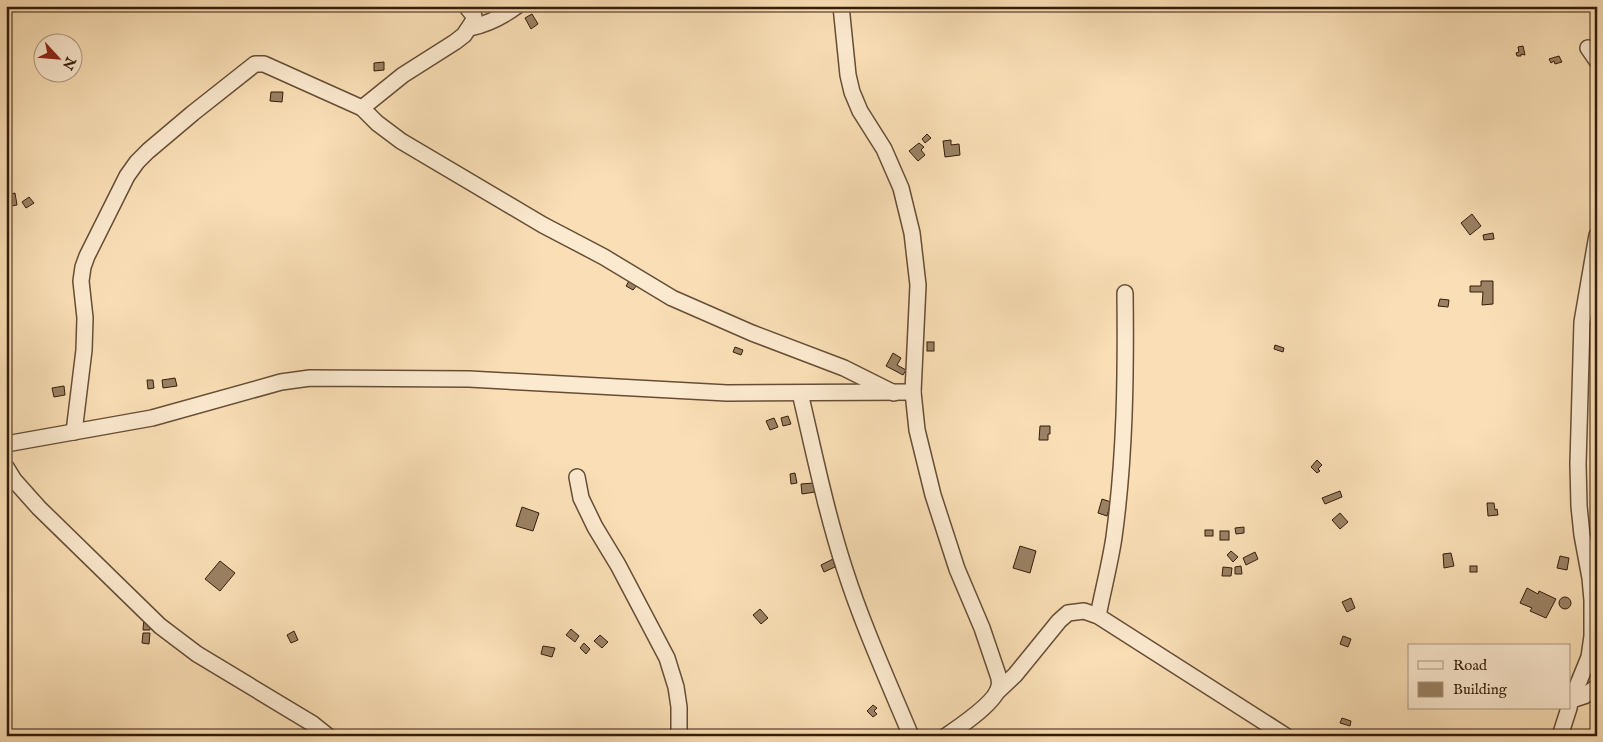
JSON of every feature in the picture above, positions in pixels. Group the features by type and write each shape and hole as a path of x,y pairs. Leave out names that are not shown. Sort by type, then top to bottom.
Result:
{"street":[{"path":"362,108 403,75 455,42 470,28 474,16 466,6"},
{"path":"470,28 486,25 502,17 517,6"},
{"path":"841,6 848,75 852,92 860,111 884,149 901,188 912,233 918,285 913,392 917,430 933,495 957,569 982,628 999,678 1000,686 998,692"},
{"path":"1588,48 1597,61"},
{"path":"74,432 84,350 85,318 81,281 87,256 127,176 137,162 193,113 255,64 264,64 362,108 401,142 543,225 604,257 672,298 728,323 844,368 894,393"},
{"path":"1570,705 1589,657 1592,636 1592,600 1580,516 1578,464 1582,322 1597,235"},
{"path":"1098,616 1114,538 1122,459 1126,349 1125,293"},
{"path":"6,444 152,418 281,382 310,378 469,379 700,392 913,392"},
{"path":"800,393 832,527 845,571 860,614 911,736"},
{"path":"6,467 19,486 39,508 160,626 197,654 313,724 328,736"},
{"path":"577,477 581,498 595,527 667,658 676,687 679,736"},
{"path":"946,736 988,704 1015,675 1059,621 1068,613 1084,611 1098,616 1286,736"},
{"path":"1570,705 1597,686"},
{"path":"1560,736 1568,710"}],"building":[{"path":"532,14 538,24 531,29 525,18"},
{"path":"1523,46 1525,55 1517,56 1516,53 1519,52 1518,47"},
{"path":"1559,56 1562,62 1555,64 1554,61 1551,63 1549,59"},
{"path":"384,62 384,70 374,71 374,63"},
{"path":"271,92 283,92 282,102 270,101"},
{"path":"927,134 931,138 925,143 922,139"},
{"path":"951,140 951,145 959,144 960,155 945,157 943,141"},
{"path":"919,143 924,147 921,150 925,155 918,161 909,151"},
{"path":"15,193 17,205 11,206 8,195"},
{"path":"29,197 34,203 26,208 22,202"},
{"path":"1472,214 1481,226 1470,235 1461,223"},
{"path":"1493,233 1494,239 1484,240 1483,235"},
{"path":"629,281 637,285 633,290 626,286"},
{"path":"1481,281 1493,281 1493,304 1482,305 1483,292 1470,292 1470,286 1481,286"},
{"path":"1440,299 1449,300 1448,307 1438,306"},
{"path":"927,342 934,342 934,351 927,351"},
{"path":"1275,345 1284,348 1283,352 1274,349"},
{"path":"735,347 743,350 741,355 733,352"},
{"path":"893,353 901,358 897,365 906,370 903,375 886,366"},
{"path":"175,378 177,386 163,388 162,380"},
{"path":"147,380 153,380 154,388 148,389"},
{"path":"64,386 65,395 54,397 52,388"},
{"path":"788,416 791,424 783,426 781,418"},
{"path":"774,418 778,427 770,430 766,421"},
{"path":"1040,426 1050,426 1048,440 1039,440"},
{"path":"1317,460 1322,465 1317,473 1311,467"},
{"path":"795,473 797,483 791,484 790,474"},
{"path":"814,483 815,492 802,494 801,484"},
{"path":"1340,491 1342,497 1325,504 1322,498"},
{"path":"1102,499 1111,502 1107,516 1098,513"},
{"path":"1487,503 1494,503 1498,515 1488,516"},
{"path":"522,507 539,513 533,531 516,526"},
{"path":"1340,513 1348,522 1340,529 1332,520"},
{"path":"1244,527 1244,533 1236,534 1235,528"},
{"path":"1205,530 1213,530 1213,536 1205,536"},
{"path":"1220,531 1229,531 1229,540 1220,540"},
{"path":"1020,546 1036,551 1030,573 1013,568"},
{"path":"1231,551 1238,557 1233,562 1227,555"},
{"path":"1255,552 1258,559 1246,565 1243,558"},
{"path":"1451,553 1454,566 1444,568 1443,554"},
{"path":"1560,556 1569,558 1567,570 1557,568"},
{"path":"833,559 835,567 824,572 821,565"},
{"path":"220,561 235,573 220,591 205,579"},
{"path":"1241,566 1242,574 1235,574 1235,567"},
{"path":"1470,566 1477,566 1477,572 1470,572"},
{"path":"1223,567 1232,568 1231,576 1222,576"},
{"path":"1527,588 1538,594 1539,591 1556,599 1546,618 1530,611 1532,608 1520,603"},
{"path":"1567,597 1570,598 1570,608 1563,609 1560,608 1559,601 1560,598"},
{"path":"1351,598 1355,608 1347,612 1342,602"},
{"path":"760,609 768,618 761,624 753,615"},
{"path":"144,617 151,618 150,630 143,630"},
{"path":"571,629 579,636 575,642 566,635"},
{"path":"294,631 298,640 291,643 287,635"},
{"path":"143,633 150,633 149,644 142,643"},
{"path":"600,635 608,642 602,648 594,641"},
{"path":"1343,636 1351,639 1348,647 1340,644"},
{"path":"584,643 590,649 586,654 580,648"},
{"path":"543,646 555,648 552,657 541,654"},
{"path":"873,705 877,708 874,711 877,714 873,717 867,711"},
{"path":"1342,718 1351,721 1350,726 1340,723"}]}
